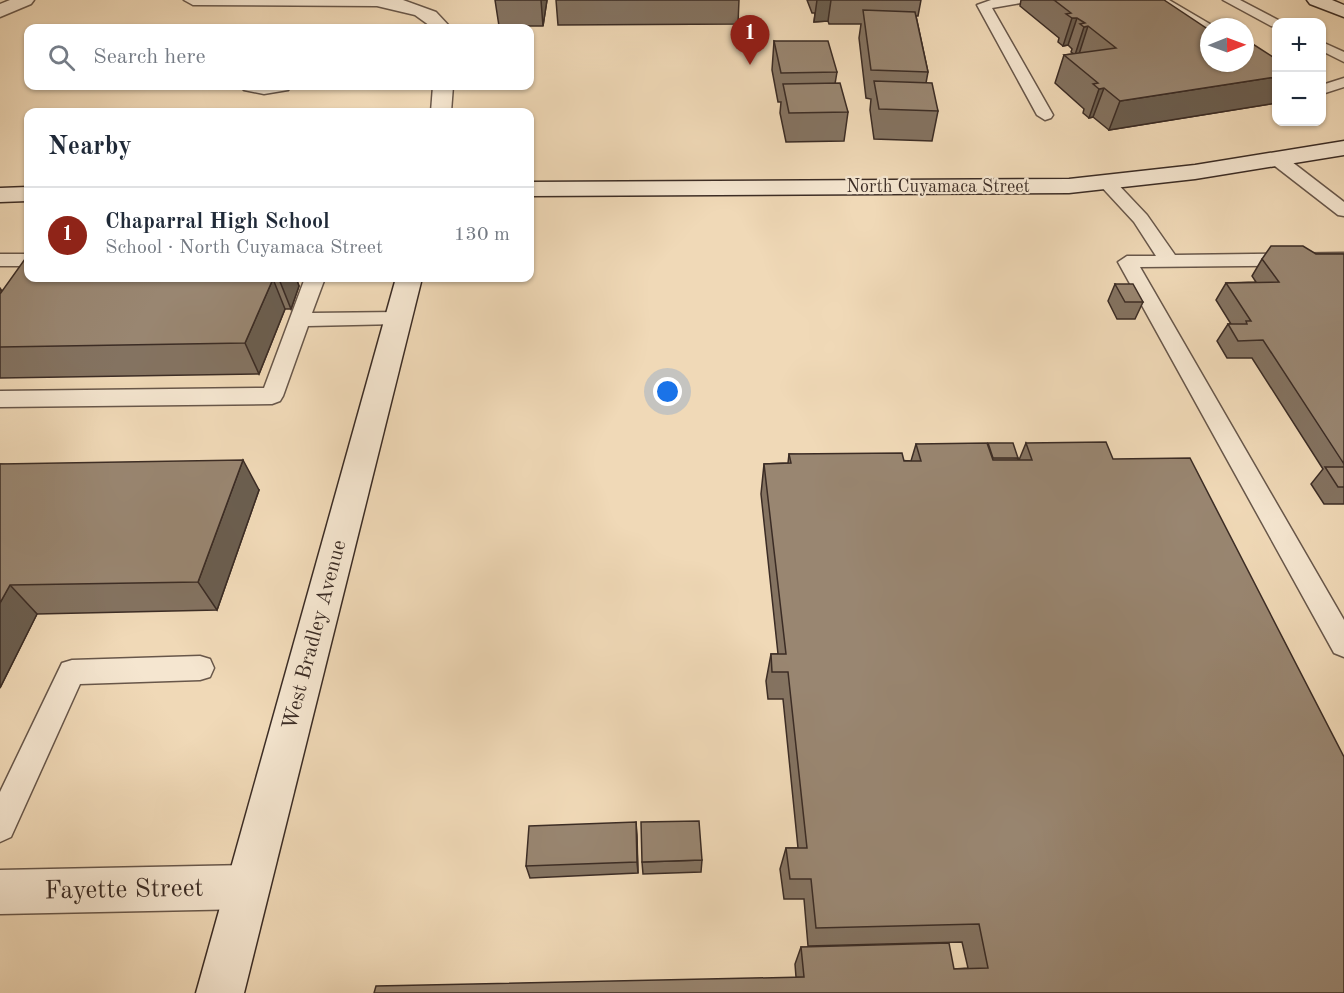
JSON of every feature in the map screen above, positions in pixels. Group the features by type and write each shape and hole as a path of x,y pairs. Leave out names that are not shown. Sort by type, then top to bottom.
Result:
{"main road":[{"path":"0,11 25,0"},
{"path":"193,0 219,2 309,0 399,4 421,12 437,24"},
{"path":"1316,0 1343,10"},
{"path":"441,108 443,90"},
{"name":"North Cuyamaca Street","path":"534,189 1069,186 1195,172 1344,148"},
{"path":"0,195 24,194"},
{"name":"West Bradley Avenue","path":"220,993 409,282"},
{"name":"Fayette Street","path":"0,892 248,887"}],"lane":[{"path":"1016,0 984,5 1045,116"},
{"path":"1158,0 1200,23"},
{"path":"1230,0 1272,21"},
{"path":"1326,48 1344,58"},
{"path":"1326,89 1344,82"},
{"path":"1277,159 1344,211"},
{"path":"1106,182 1141,219 1169,261"},
{"path":"0,260 24,260"},
{"path":"1344,260 1127,262 1344,645"},
{"path":"0,399 272,396 313,282"},
{"path":"299,320 399,318"},
{"path":"0,826 72,672 200,668"}],"building":[{"path":"1054,0 1164,0 1200,24 1200,72 1254,72 1254,45 1272,56 1272,78 1120,101 1104,88 1099,89 1093,84 1098,83 1064,55 1116,48 1088,26 1084,27 1080,24 1085,23 1066,14 1071,13"},
{"path":"863,10 915,12 928,72 871,70"},
{"path":"774,41 828,41 837,72 781,73"},
{"path":"874,81 932,83 938,111 879,109"},
{"path":"840,83 848,112 789,113 783,84"},
{"path":"1271,246 1303,246 1316,254 1344,254 1344,464 1263,340 1238,341 1228,324 1247,324 1246,321 1251,321 1226,283 1279,282 1262,259"},
{"path":"24,260 24,282 272,282 245,343 0,347 0,294"},
{"path":"1115,284 1133,284 1143,302 1125,302"},
{"path":"1106,442 1113,459 1190,458 1344,757 1344,993 374,993 376,986 804,977 801,947 949,943 954,969 988,968 979,924 816,928 811,879 790,879 786,848 807,848 788,672 772,672 771,654 786,654 764,464 791,463 789,454 902,453 904,461 921,461 916,444 987,443 993,460 1032,460 1026,443"},
{"path":"988,443 1013,443 1018,458 993,458"},
{"path":"243,460 198,582 10,585 0,603 0,464"},
{"path":"1325,467 1344,467 1344,487 1338,487"},
{"path":"699,821 702,860 642,862 641,822"},
{"path":"636,822 637,862 526,866 529,826"}],"place":[{"name":"Chaparral High School","path":"750,65"}]}
